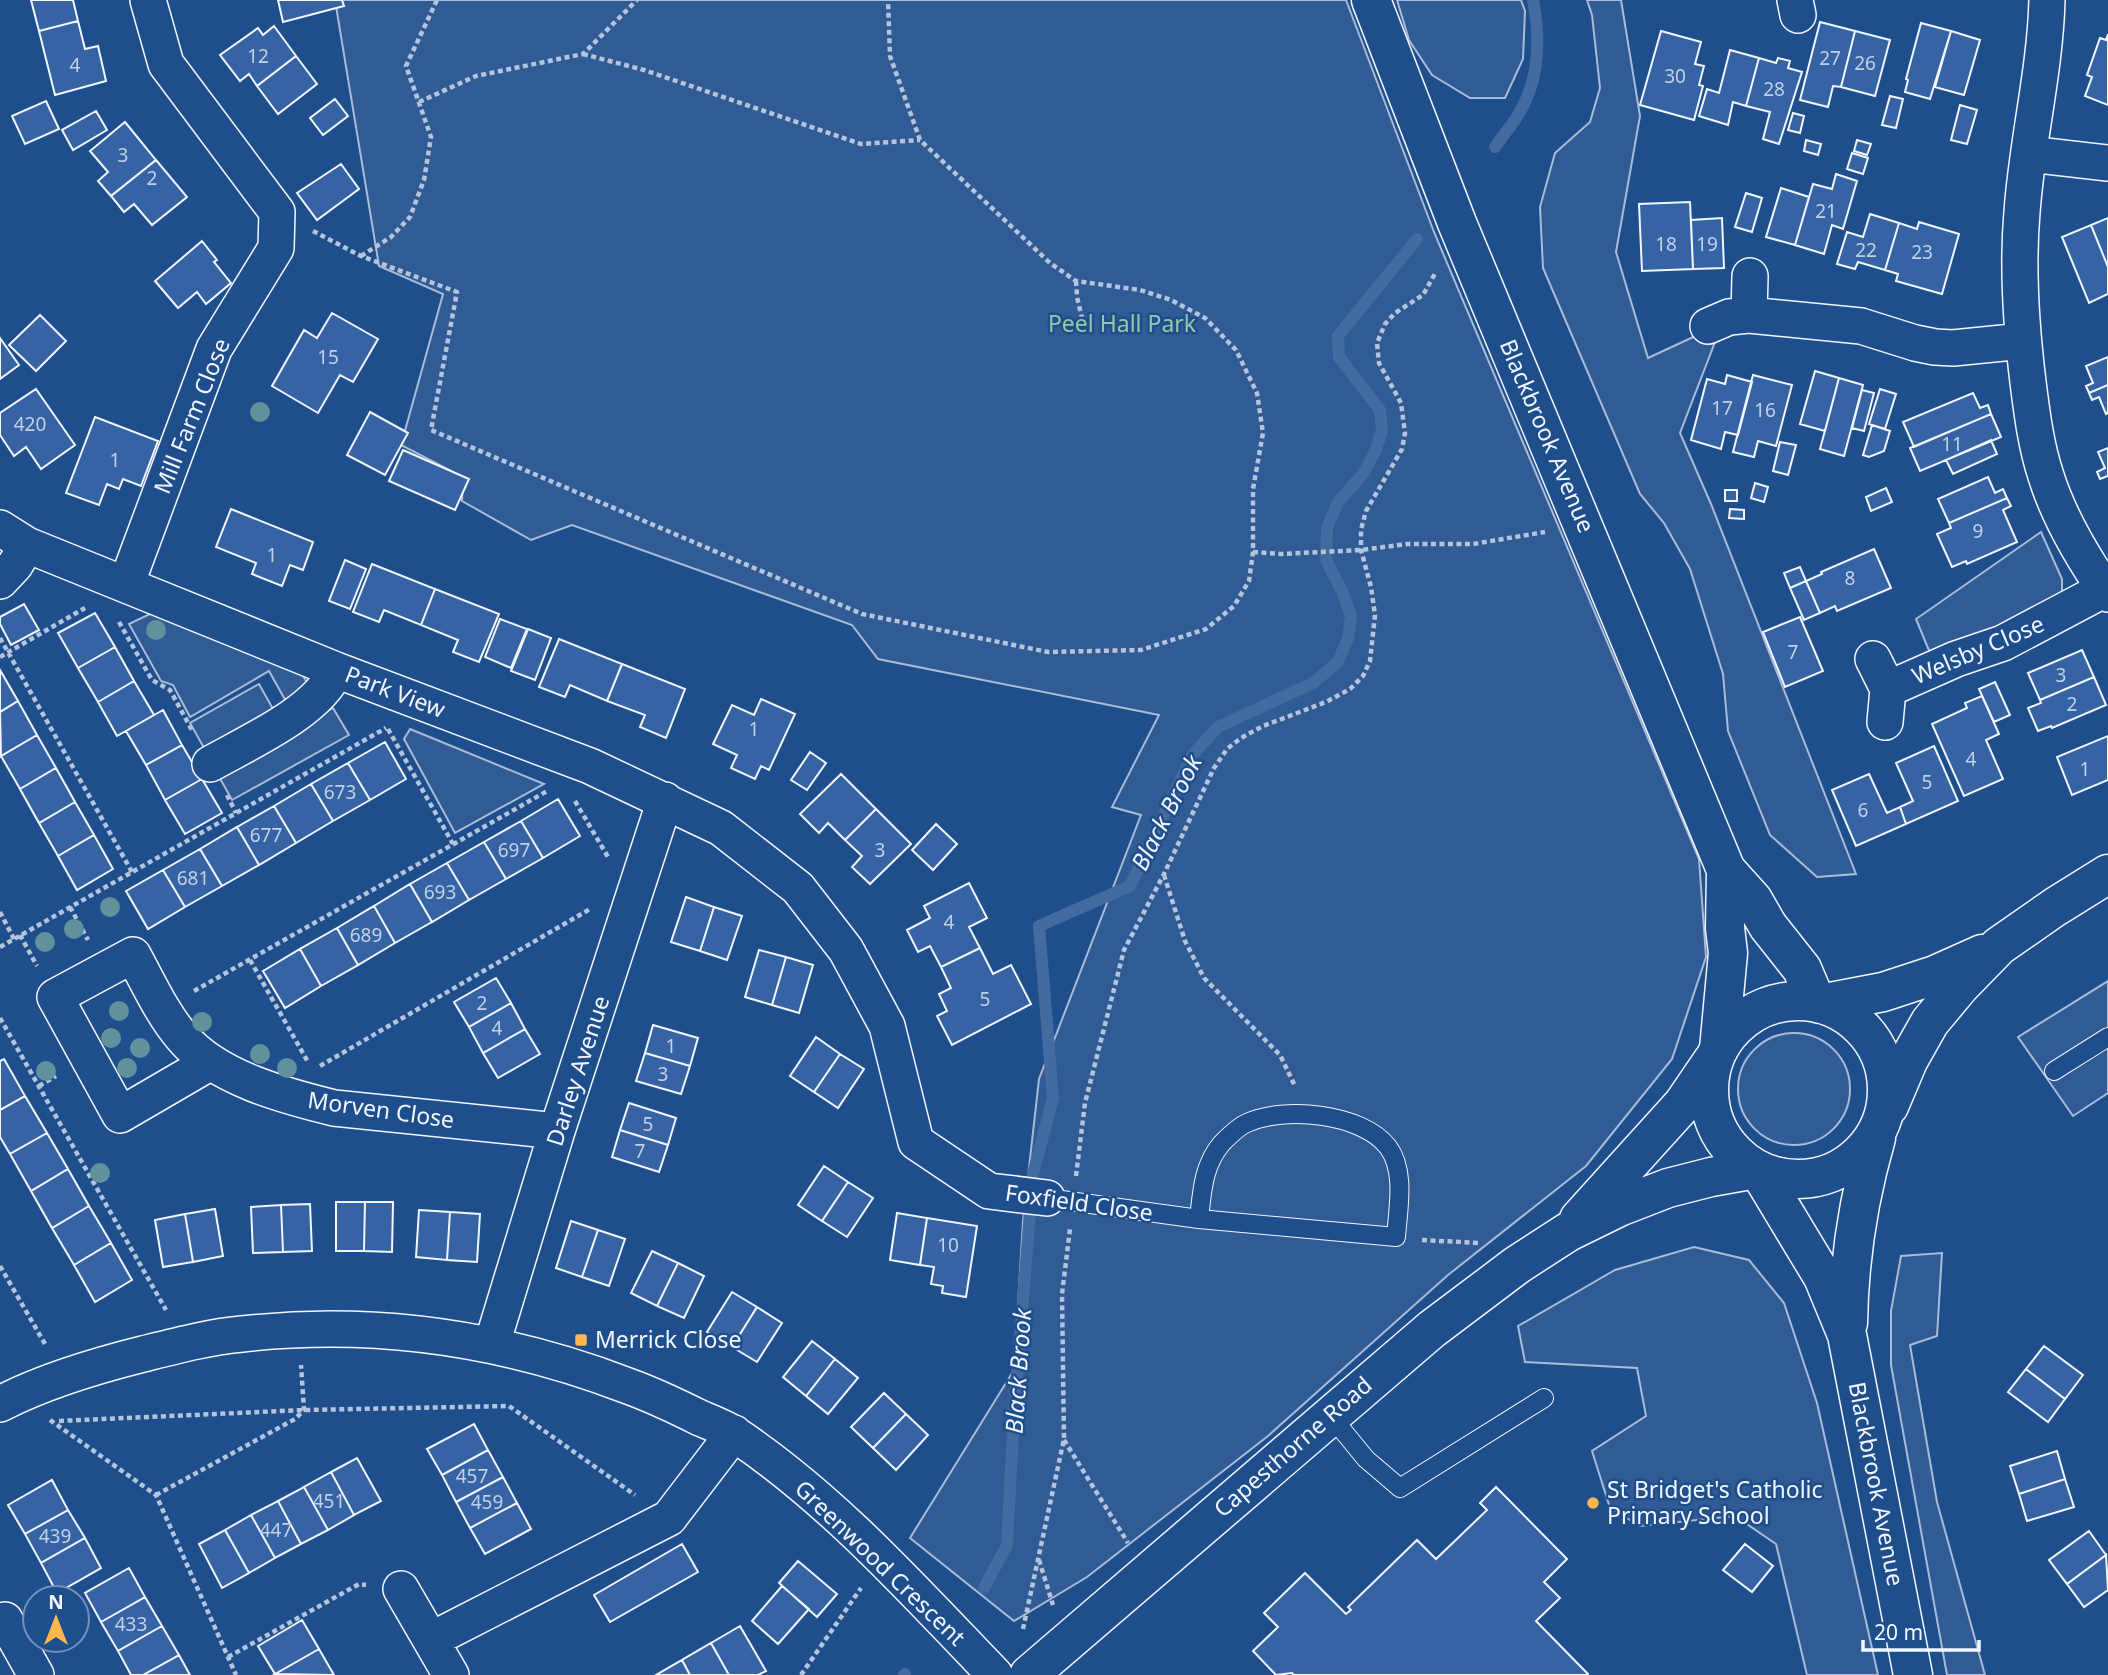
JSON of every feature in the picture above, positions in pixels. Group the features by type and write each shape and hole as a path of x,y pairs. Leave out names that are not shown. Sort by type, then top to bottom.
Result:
{"street":[{"path":"148,0 166,64 277,212"},
{"name":"Blackbrook Avenue","path":"1371,0 1457,223 1726,870 1753,900 1768,926 1802,969 1818,1003"},
{"name":"Welsby Close","path":"1882,690 1956,659 2003,643 2106,592 2080,550 2046,478 2034,426 2023,341 2020,250 2022,210 2043,64 2047,0"},
{"path":"2029,154 2108,163"},
{"name":"Mill Farm Close","path":"115,591 214,349 276,248 277,212"},
{"path":"1749,315 1750,276"},
{"path":"1708,326 1729,317 1749,315 1861,326 1935,347 1953,348 2023,341"},
{"path":"0,581 15,565 14,536"},
{"name":"Park View","path":"14,536 115,591 336,670 577,774 665,800"},
{"path":"210,765 303,710 325,691 336,670"},
{"name":"Darley Avenue","path":"492,1344 633,884 665,800"},
{"name":"Foxfield Close","path":"665,800 721,828 798,888 846,950 887,1026 916,1142 989,1191 1060,1200"},
{"name":"Blackbrook Avenue","path":"1717,1053 1728,953 1725,928 1726,870"},
{"path":"2000,946 1935,975 1883,992 1818,1003 1786,1002 1765,1007 1747,1017 1731,1031 1717,1053 1709,1082 1710,1108 1719,1133 1735,1154 1758,1170 1781,1178 1804,1180 1847,1166 1864,1151 1880,1127 1908,1061 1930,1022 1960,986 2000,946 2108,874"},
{"name":"Morven Close","path":"211,1062 120,1115 55,997 133,955 163,1009 184,1039 211,1062 253,1083 334,1108 557,1131"},
{"path":"1818,1003 1843,1013 1863,1029 1878,1048 1886,1072 1888,1097 1880,1127"},
{"name":"Capesthorne Road","path":"1568,1231 1675,1113 1717,1053"},
{"name":"Blackbrook Avenue","path":"1847,1335 1854,1230 1863,1182 1880,1127"},
{"name":"Blackbrook Avenue","path":"1758,1170 1823,1277 1847,1335 1913,1675"},
{"name":"Capesthorne Road","path":"1029,1675 1432,1329 1517,1265 1568,1231 1619,1207 1668,1188 1711,1177 1758,1170"},
{"name":"Greenwood Crescent","path":"4,1402 93,1367 185,1344 241,1334 299,1330 349,1329 423,1334 492,1344 573,1365 653,1395 734,1433 820,1499 884,1560 995,1675"},
{"path":"431,1640 669,1518 734,1433"},
{"path":"401,1589 451,1675"},
{"path":"5,1620 30,1673"}],"lane":[{"path":"2054,1071 2108,1037"},
{"path":"1199,1219 1205,1171 1221,1144 1245,1123 1275,1115 1337,1117 1366,1128 1388,1147 1398,1170 1396,1237"},
{"name":"Foxfield Close","path":"1060,1200 1199,1219 1396,1237"},
{"path":"1330,1415 1366,1459 1400,1488 1544,1398"}],"path":[{"path":"361,256 391,237 410,217 424,180 431,137 406,66 437,0"},
{"path":"583,54 637,0"},
{"path":"277,212 361,256 457,292 430,429 862,614 1048,652 1141,650 1206,629 1234,606 1248,581 1254,552 1254,489 1263,433 1262,414 1249,373 1236,350 1205,318 1171,300 1129,288 1076,281 1050,263 920,141 890,56 888,0"},
{"path":"419,102 476,76 583,54 644,70 861,144 920,141"},
{"path":"1022,1635 1064,1439 1060,1200 1124,950 1164,874 1214,768 1227,749 1263,726 1326,702 1350,689 1363,676 1370,661 1375,615 1361,550 1361,530 1366,510 1402,449 1405,433 1401,403 1379,363 1377,343 1385,324 1395,313 1423,295 1443,262 1457,223"},
{"path":"1076,281 1085,331"},
{"path":"1254,552 1300,553 1352,551 1407,544 1473,544 1523,537 1583,522"},
{"path":"0,657 115,591 152,680 170,691 236,813"},
{"path":"0,638 132,872"},
{"path":"0,947 387,727 453,844"},
{"path":"163,1009 577,774 633,884 313,1070 250,960"},
{"path":"1164,874 1185,941 1203,978 1280,1055 1310,1115"},
{"path":"0,912 14,939"},
{"path":"0,1018 185,1344"},
{"path":"1396,1237 1505,1245 1517,1265"},
{"path":"0,1266 65,1378"},
{"path":"156,1495 295,1419 304,1410 299,1330"},
{"path":"4,1402 52,1421 156,1495 236,1675"},
{"path":"52,1421 304,1410 509,1406 669,1518"},
{"path":"1064,1439 1132,1547"},
{"path":"1038,1559 1057,1616"},
{"path":"801,1675 862,1586 884,1560"},
{"path":"228,1657 359,1584 401,1589"}],"shaded area":[{"name":"Peel Hall Park","path":"335,0 1346,0 1434,232 1699,859 1706,957 1672,1059 1586,1166 1448,1275 1268,1436 1087,1577 1014,1621 910,1538 1014,1370 1023,1221 1039,1079 1141,815 1112,807 1159,715 878,659 852,625 572,525 531,540 462,501 463,477 401,445 443,294 379,266"},
{"path":"1397,0 1521,0 1525,11 1523,59 1505,98 1470,98 1432,75 1409,40"},
{"path":"1587,0 1621,0 1640,116 1616,252 1648,358 1704,332 1715,342 1680,433 1711,504 1856,874 1817,877 1770,835 1728,731 1723,674 1690,569 1664,523 1640,494 1543,268 1540,207 1555,153 1590,122 1600,88 1592,15"},
{"path":"2041,532 2062,579 2062,595 2020,620 1930,653 1916,619"},
{"path":"154,612 300,671 308,684 288,705 269,671 190,717 173,685 161,681 129,624"},
{"path":"259,684 273,709 204,748 190,723"},
{"path":"333,708 349,735 232,800 217,773"},
{"path":"410,729 544,784 455,833 404,739"},
{"path":"2108,981 2108,1093 2073,1116 2018,1037"},
{"path":"1794,1033 1815,1037 1834,1049 1846,1068 1850,1089 1846,1110 1834,1129 1815,1141 1794,1145 1773,1141 1754,1129 1742,1110 1738,1089 1742,1068 1754,1049 1773,1037"},
{"path":"1694,1247 1749,1260 1784,1303 1817,1403 1878,1675 1807,1675 1776,1544 1735,1516 1640,1526 1610,1508 1592,1451 1646,1416 1637,1368 1525,1362 1518,1326 1615,1270"},
{"path":"1942,1253 1937,1336 1910,1345 1937,1502 1985,1675 1947,1675 1891,1365 1891,1311 1901,1256"}],"building":[{"path":"31,0 73,0 78,21 39,31"},
{"path":"278,0 342,0 344,6 283,22"},
{"path":"78,21 85,49 98,46 106,81 55,95 39,31"},
{"path":"1820,22 1855,31 1841,87 1833,86 1828,107 1800,100"},
{"path":"1921,23 1951,31 1930,99 1905,92"},
{"path":"274,26 296,56 257,86 249,74 240,81 220,55 258,28 263,35"},
{"path":"1661,31 1701,42 1695,64 1704,66 1699,85 1703,86 1694,120 1640,105"},
{"path":"1855,31 1890,40 1875,96 1841,87"},
{"path":"1951,31 1980,40 1964,95 1935,87"},
{"path":"2108,34 2108,105 2085,96 2092,77 2087,75 2100,38 2106,40"},
{"path":"1730,50 1759,58 1746,106 1733,102 1728,125 1699,116 1707,89 1719,93"},
{"path":"296,56 317,84 278,114 257,86"},
{"path":"1759,58 1776,63 1778,58 1790,61 1788,68 1802,72 1779,144 1763,139 1770,112 1746,106"},
{"path":"1890,96 1903,99 1896,128 1882,125"},
{"path":"335,99 348,116 323,135 310,118"},
{"path":"46,101 59,129 25,144 12,116"},
{"path":"1960,105 1977,110 1967,144 1951,140"},
{"path":"96,111 107,130 73,150 62,130"},
{"path":"1793,113 1804,116 1800,133 1788,130"},
{"path":"125,122 156,160 111,196 98,181 108,172 90,151"},
{"path":"1806,140 1821,144 1818,155 1804,151"},
{"path":"1857,140 1871,144 1867,155 1854,151"},
{"path":"1852,153 1868,158 1863,174 1847,169"},
{"path":"156,160 187,197 152,225 134,204 124,212 111,196"},
{"path":"341,164 359,189 317,220 297,193"},
{"path":"1836,174 1857,181 1843,229 1832,225 1824,254 1795,245 1813,184 1832,189"},
{"path":"1781,188 1809,197 1795,245 1766,237"},
{"path":"1746,193 1762,198 1752,232 1735,227"},
{"path":"1690,202 1693,269 1642,271 1639,204"},
{"path":"1870,214 1899,223 1885,270 1858,262 1855,269 1837,264 1847,232 1863,237"},
{"path":"1722,218 1724,268 1693,269 1691,220"},
{"path":"2108,218 2108,267 2091,225"},
{"path":"1919,222 1959,234 1942,294 1896,281 1898,274 1885,270 1899,223 1917,229"},
{"path":"2091,225 2108,267 2108,294 2089,303 2062,237"},
{"path":"202,241 231,283 206,304 197,292 178,308 155,281"},
{"path":"332,313 378,339 353,382 340,375 318,413 272,386 304,330 317,338"},
{"path":"40,315 66,341 36,371 9,345"},
{"path":"0,338 19,365 0,379"},
{"path":"2108,357 2108,385 2089,393 2086,386 2093,383 2086,366"},
{"path":"1815,371 1839,378 1825,431 1800,424"},
{"path":"1727,375 1752,382 1738,435 1725,432 1721,449 1691,440 1707,379 1725,384"},
{"path":"1753,375 1792,385 1776,446 1758,441 1754,457 1733,452"},
{"path":"1839,378 1863,385 1844,456 1820,449"},
{"path":"2108,385 2106,414 2099,397 2092,400 2089,393"},
{"path":"36,389 75,445 41,469 26,447 14,456 0,435 0,413"},
{"path":"1880,389 1896,394 1885,429 1869,424"},
{"path":"1862,390 1874,393 1864,431 1852,428"},
{"path":"1973,393 1980,408 1988,405 1991,414 1914,447 1903,422"},
{"path":"370,412 408,433 385,475 347,455"},
{"path":"1991,414 2001,437 1920,471 1910,448"},
{"path":"95,417 158,441 141,486 123,479 119,489 107,484 99,505 66,493"},
{"path":"1872,425 1890,431 1884,451 1869,457 1863,455"},
{"path":"1991,440 1997,454 1953,474 1946,460"},
{"path":"1780,442 1796,445 1788,475 1773,471"},
{"path":"2108,448 2108,476 2100,479 2097,472 2105,468 2098,452"},
{"path":"403,450 469,479 455,510 389,481"},
{"path":"1988,477 1995,493 2003,489 2007,498 1949,523 1938,499"},
{"path":"1755,483 1768,487 1764,502 1751,498"},
{"path":"1886,488 1892,502 1871,511 1866,497"},
{"path":"1725,490 1737,490 1737,501 1725,501"},
{"path":"2007,498 2011,506 2003,510 2017,542 1967,564 1966,561 1952,567 1937,534 1951,528 1949,523"},
{"path":"231,509 313,542 303,570 290,565 282,586 252,574 256,563 216,547"},
{"path":"1730,509 1744,510 1744,519 1729,518"},
{"path":"1874,549 1891,588 1837,611 1835,606 1820,613 1806,581"},
{"path":"345,560 366,569 350,609 329,601"},
{"path":"372,564 435,589 421,625 384,610 379,622 353,612"},
{"path":"1800,567 1806,581 1790,588 1784,573"},
{"path":"1806,581 1820,613 1804,620 1790,588"},
{"path":"435,589 499,614 479,662 453,652 458,640 421,625"},
{"path":"24,604 39,630 11,645 0,624 0,617"},
{"path":"95,613 115,647 78,668 58,633"},
{"path":"1800,617 1823,671 1785,687 1763,632"},
{"path":"500,619 527,629 511,668 485,657"},
{"path":"528,629 551,638 535,680 511,671"},
{"path":"559,639 622,664 607,701 570,685 565,697 539,687"},
{"path":"115,647 134,681 98,702 78,668"},
{"path":"2082,650 2094,677 2040,700 2028,673"},
{"path":"622,664 685,689 666,738 640,727 645,715 607,701"},
{"path":"0,670 18,701 0,712"},
{"path":"2094,677 2106,705 2052,728 2051,726 2038,731 2028,708 2041,703 2040,700"},
{"path":"134,681 154,715 117,736 98,702"},
{"path":"1995,682 2010,715 1994,722 1979,689"},
{"path":"1982,696 1999,734 1986,740 2003,779 1964,796 1932,724 1967,708 1965,703"},
{"path":"761,699 795,714 769,770 761,766 755,779 731,768 737,755 713,744 732,705 754,715"},
{"path":"18,701 37,735 1,756 0,712"},
{"path":"163,710 182,745 146,765 126,731"},
{"path":"37,735 56,768 20,789 1,756"},
{"path":"2108,736 2108,780 2072,795 2057,757"},
{"path":"385,742 406,779 370,800 348,763"},
{"path":"182,745 202,779 165,800 146,765"},
{"path":"1934,746 1958,801 1906,824 1900,807 1913,801 1896,763"},
{"path":"810,752 826,763 807,790 791,780"},
{"path":"348,763 370,800 333,821 311,784"},
{"path":"56,768 75,802 39,823 20,789"},
{"path":"841,774 876,809 845,840 828,823 819,833 800,814"},
{"path":"1869,774 1887,813 1900,807 1906,824 1856,846 1832,790"},
{"path":"202,779 222,813 185,834 165,800"},
{"path":"311,784 333,821 296,843 274,806"},
{"path":"558,799 580,836 543,858 521,821"},
{"path":"75,802 94,835 58,856 39,823"},
{"path":"274,806 296,843 259,865 237,827"},
{"path":"876,809 911,844 870,884 852,867 862,856 845,840"},
{"path":"521,821 543,858 506,879 484,842"},
{"path":"936,824 957,844 933,870 912,850"},
{"path":"237,827 259,865 222,886 200,849"},
{"path":"94,835 113,869 77,890 58,856"},
{"path":"484,842 506,879 469,900 447,863"},
{"path":"200,849 222,886 185,907 163,870"},
{"path":"447,863 469,900 432,922 410,884"},
{"path":"163,870 185,907 148,929 126,891"},
{"path":"969,883 987,918 969,927 980,948 941,967 930,946 918,952 907,930 930,918 924,906"},
{"path":"410,884 432,922 395,943 374,906"},
{"path":"686,897 714,907 700,951 671,942"},
{"path":"374,906 395,943 358,965 337,928"},
{"path":"714,907 742,916 727,960 700,951"},
{"path":"337,928 358,965 321,986 300,949"},
{"path":"980,948 993,974 1011,965 1031,1004 952,1045 937,1016 947,1011 939,994 951,988 941,967"},
{"path":"300,949 321,986 285,1008 263,971"},
{"path":"759,950 786,957 772,1005 745,997"},
{"path":"786,957 813,965 799,1013 772,1005"},
{"path":"496,978 511,1003 469,1027 454,1002"},
{"path":"511,1003 525,1029 483,1053 469,1027"},
{"path":"653,1025 698,1038 690,1066 645,1053"},
{"path":"525,1029 540,1054 498,1078 483,1053"},
{"path":"816,1037 840,1054 814,1092 790,1076"},
{"path":"645,1053 690,1066 681,1094 636,1081"},
{"path":"840,1054 864,1069 838,1108 814,1092"},
{"path":"4,1059 25,1096 0,1110 0,1061"},
{"path":"25,1096 47,1133 10,1154 0,1137 0,1110"},
{"path":"629,1103 676,1118 668,1145 620,1130"},
{"path":"620,1130 668,1145 659,1172 612,1157"},
{"path":"47,1133 68,1169 31,1191 10,1154"},
{"path":"824,1166 848,1182 822,1221 798,1205"},
{"path":"68,1169 89,1206 52,1228 31,1191"},
{"path":"848,1182 873,1198 847,1237 822,1221"},
{"path":"336,1202 365,1202 364,1251 336,1251"},
{"path":"365,1202 393,1202 392,1252 364,1251"},
{"path":"310,1204 312,1251 283,1252 281,1205"},
{"path":"281,1205 283,1252 253,1253 251,1207"},
{"path":"89,1206 111,1243 74,1265 52,1228"},
{"path":"215,1209 223,1256 193,1262 185,1214"},
{"path":"419,1210 450,1212 447,1260 416,1257"},
{"path":"450,1212 480,1214 477,1262 447,1260"},
{"path":"897,1213 927,1218 920,1265 890,1260"},
{"path":"185,1214 193,1262 163,1267 155,1220"},
{"path":"927,1218 977,1226 966,1297 942,1293 943,1286 931,1284 934,1267 920,1265"},
{"path":"571,1221 598,1230 582,1277 556,1268"},
{"path":"598,1230 625,1239 609,1286 582,1277"},
{"path":"111,1243 132,1280 95,1302 74,1265"},
{"path":"652,1251 678,1263 657,1306 631,1293"},
{"path":"678,1263 704,1276 684,1318 657,1306"},
{"path":"732,1292 757,1307 732,1347 707,1332"},
{"path":"757,1307 782,1323 757,1362 732,1347"},
{"path":"812,1341 835,1359 806,1396 783,1377"},
{"path":"2044,1346 2083,1375 2065,1399 2026,1369"},
{"path":"835,1359 858,1378 828,1414 806,1396"},
{"path":"2026,1369 2065,1399 2048,1422 2008,1392"},
{"path":"884,1393 906,1414 873,1448 851,1427"},
{"path":"906,1414 928,1435 896,1470 873,1448"},
{"path":"474,1424 488,1450 442,1475 427,1449"},
{"path":"488,1450 503,1477 456,1502 442,1475"},
{"path":"2057,1451 2065,1479 2019,1494 2010,1466"},
{"path":"357,1458 381,1501 354,1515 331,1472"},
{"path":"331,1472 354,1515 328,1530 304,1487"},
{"path":"503,1477 517,1503 470,1528 456,1502"},
{"path":"2065,1479 2074,1507 2027,1521 2019,1494"},
{"path":"52,1480 68,1510 25,1534 8,1505"},
{"path":"304,1487 328,1530 301,1544 278,1501"},
{"path":"1496,1487 1567,1559 1544,1582 1560,1598 1536,1621 1587,1675 1276,1675 1253,1651 1278,1627 1264,1613 1305,1573 1346,1614 1351,1610 1348,1607 1417,1540 1436,1559 1487,1510 1480,1503"},
{"path":"278,1501 301,1544 275,1558 251,1515"},
{"path":"517,1503 531,1529 485,1554 470,1528"},
{"path":"68,1510 85,1538 41,1563 25,1534"},
{"path":"251,1515 275,1558 249,1573 225,1530"},
{"path":"225,1530 249,1573 222,1588 199,1544"},
{"path":"2089,1531 2106,1555 2067,1584 2049,1560"},
{"path":"85,1538 101,1568 73,1584 52,1584 41,1563"},
{"path":"682,1544 698,1572 610,1622 594,1595"},
{"path":"1745,1544 1773,1566 1752,1592 1723,1570"},
{"path":"2106,1555 2108,1590 2084,1607 2067,1584"},
{"path":"798,1561 837,1594 817,1617 779,1583"},
{"path":"129,1568 145,1597 101,1622 91,1604 91,1590"},
{"path":"782,1586 809,1609 778,1644 752,1621"},
{"path":"145,1597 162,1626 118,1651 101,1622"},
{"path":"302,1620 319,1649 275,1674 258,1646"},
{"path":"162,1626 179,1655 143,1675 131,1675 118,1651"},
{"path":"740,1626 766,1671 758,1675 729,1675 711,1643"},
{"path":"711,1643 729,1675 690,1675 682,1660"},
{"path":"319,1649 334,1675 275,1674"},
{"path":"179,1655 190,1675 143,1675"},
{"path":"682,1660 690,1675 656,1675"}],"waterway":[{"name":"Black Brook","path":"1495,147 1520,112 1533,81 1537,54 1533,0"},
{"name":"Black Brook","path":"984,1588 1007,1545 1014,1412 1033,1174 1053,1098 1039,926 1130,886 1193,754 1218,727 1313,683 1337,663 1348,639 1351,616 1326,560 1327,528 1338,502 1363,474 1382,431 1380,410 1339,357 1338,336 1417,239"}],"place":[{"name":"Merrick Close","path":"581,1340"},
{"name":"St Bridget's Catholic Primary School","path":"1593,1503"}]}
